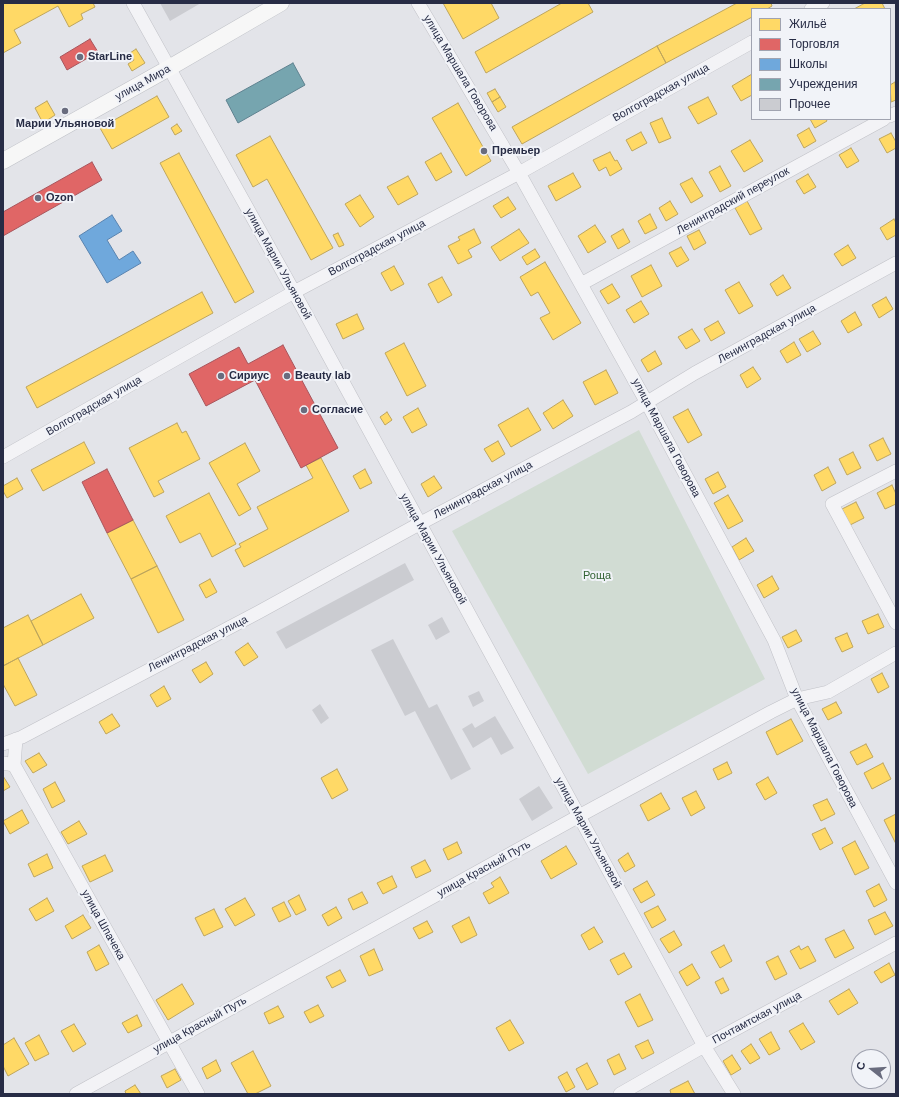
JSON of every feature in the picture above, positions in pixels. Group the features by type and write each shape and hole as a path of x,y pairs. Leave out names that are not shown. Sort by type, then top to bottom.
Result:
{"main road":[{"name":"улица Мира","path":"3,161 281,3"}],"street":[{"name":"улица Марии Ульяновой","path":"134,3 294,292 704,1046 734,1094"},
{"name":"улица Маршала Говорова","path":"418,3 519,173 647,403 774,640 797,699 896,883"},
{"path":"812,8 823,3"},
{"name":"Волгоградская улица","path":"3,457 294,292 519,173 751,43"},
{"name":"Ленинградский переулок","path":"581,284 882,120"},
{"name":"Ленинградская улица","path":"3,744 16,739 259,612 419,524 647,403 696,373 896,263"},
{"path":"896,471 832,504 896,623"},
{"name":"улица Красный Путь","path":"76,1094 579,816 771,712 797,699 828,692 896,653"},
{"path":"8,764 16,739"},
{"name":"улица Шпачека","path":"8,764 198,1094"},
{"name":"Почтамтская улица","path":"620,1094 704,1046 896,943"}],"green space":[{"name":"Роща","path":"639,430 765,679 588,774 452,531"}],"building: Жильё":[{"path":"3,3 93,3 95,7 81,14 83,19 69,27 58,6 14,30 21,43 3,53"},
{"path":"443,3 491,3 499,18 463,39"},
{"path":"562,3 588,3 593,12 486,73 475,52"},
{"path":"737,3 771,3 772,6 769,8 751,8 751,18 666,63 657,46"},
{"path":"865,3 882,3 884,8 856,8"},
{"path":"657,46 666,63 522,144 512,127"},
{"path":"136,49 145,63 132,71 128,64 134,60 130,53"},
{"path":"751,75 751,96 741,101 732,86"},
{"path":"895,82 896,100 891,102 891,84"},
{"path":"495,89 500,97 492,102 487,93"},
{"path":"157,96 169,117 112,149 100,128"},
{"path":"500,97 506,107 498,112 492,102"},
{"path":"708,97 717,114 698,124 688,107"},
{"path":"47,101 55,115 43,123 35,108"},
{"path":"458,103 491,161 466,176 432,118"},
{"path":"662,118 671,138 659,143 650,123"},
{"path":"811,120 826,120 827,121 815,128"},
{"path":"177,124 182,131 175,135 171,128"},
{"path":"809,128 816,141 804,148 797,135"},
{"path":"641,132 647,143 632,151 626,140"},
{"path":"891,133 896,142 896,148 887,153 879,139"},
{"path":"270,136 333,248 311,260 267,179 253,187 236,155"},
{"path":"750,140 763,161 744,172 731,151"},
{"path":"851,148 859,161 847,168 839,155"},
{"path":"610,152 622,169 610,176 606,167 599,171 593,160"},
{"path":"179,153 254,292 235,303 160,163"},
{"path":"441,153 452,172 436,181 425,162"},
{"path":"720,166 731,186 720,192 709,172"},
{"path":"573,173 581,187 556,201 548,186"},
{"path":"808,174 816,187 804,194 796,181"},
{"path":"408,176 418,194 398,205 387,187"},
{"path":"692,178 703,196 691,203 680,184"},
{"path":"360,195 374,217 360,227 345,204"},
{"path":"508,197 516,209 501,218 493,206"},
{"path":"670,201 678,214 666,221 659,208"},
{"path":"747,201 762,229 750,235 735,208"},
{"path":"650,214 657,228 645,234 638,221"},
{"path":"894,219 896,223 896,235 887,240 880,228"},
{"path":"595,225 606,242 588,253 578,236"},
{"path":"474,229 481,243 468,250 472,257 458,264 448,246 460,240 458,237"},
{"path":"519,229 529,243 500,261 491,247"},
{"path":"623,229 630,242 618,249 611,236"},
{"path":"699,230 706,243 694,250 687,236"},
{"path":"338,233 344,245 339,247 333,235"},
{"path":"848,245 856,258 842,266 834,254"},
{"path":"681,247 689,260 677,267 669,253"},
{"path":"535,249 540,257 527,265 522,257"},
{"path":"545,262 581,323 553,340 540,318 550,313 538,292 531,296 520,277"},
{"path":"651,265 662,286 642,297 631,276"},
{"path":"394,266 404,284 391,291 381,273"},
{"path":"783,275 791,288 777,296 770,284"},
{"path":"442,277 452,295 438,303 428,284"},
{"path":"739,282 753,306 739,314 725,290"},
{"path":"612,284 620,297 608,304 600,291"},
{"path":"202,292 213,313 37,408 26,387"},
{"path":"886,297 893,309 879,318 872,305"},
{"path":"641,301 649,314 634,323 626,310"},
{"path":"855,312 862,325 848,333 841,321"},
{"path":"357,314 364,329 343,339 336,324"},
{"path":"718,321 725,333 711,341 704,329"},
{"path":"692,329 700,341 686,349 678,337"},
{"path":"813,331 821,344 807,352 799,339"},
{"path":"794,342 801,355 787,363 780,351"},
{"path":"404,343 426,386 407,396 385,353"},
{"path":"655,351 662,364 648,372 641,360"},
{"path":"753,367 761,379 747,388 740,375"},
{"path":"606,370 618,393 595,405 583,382"},
{"path":"563,400 573,416 553,429 543,413"},
{"path":"418,408 427,425 412,433 403,417"},
{"path":"528,408 541,430 511,447 498,425"},
{"path":"688,409 702,435 688,443 673,417"},
{"path":"387,412 392,420 385,425 380,417"},
{"path":"177,423 182,433 186,431 200,459 158,481 164,492 154,497 129,448"},
{"path":"883,438 891,454 877,461 869,445"},
{"path":"498,441 505,454 492,462 484,449"},
{"path":"84,442 95,463 43,491 31,470"},
{"path":"245,443 260,471 237,484 251,509 239,516 209,463"},
{"path":"853,452 861,468 847,475 839,459"},
{"path":"321,458 349,511 244,567 235,550 241,547 239,544 268,529 257,507 313,478 306,465"},
{"path":"828,467 836,483 822,491 814,475"},
{"path":"365,469 372,483 360,489 353,476"},
{"path":"718,472 726,487 713,494 705,479"},
{"path":"434,476 442,488 428,497 421,484"},
{"path":"17,478 23,489 7,498 3,491 3,486"},
{"path":"892,485 896,494 896,504 885,509 877,493"},
{"path":"209,493 236,544 212,557 200,533 180,543 166,516"},
{"path":"728,495 743,521 728,529 714,503"},
{"path":"856,502 864,518 850,525 842,509"},
{"path":"133,520 157,566 131,579 107,533"},
{"path":"746,538 754,551 739,560 732,547"},
{"path":"157,566 184,620 158,633 131,579"},
{"path":"772,576 779,589 764,598 757,585"},
{"path":"210,579 217,592 206,598 199,585"},
{"path":"81,594 94,618 43,645 31,621"},
{"path":"878,614 884,627 868,634 862,621"},
{"path":"28,615 43,645 3,666 3,628"},
{"path":"796,630 802,641 788,648 782,637"},
{"path":"847,633 853,647 842,652 835,638"},
{"path":"248,643 258,657 244,666 235,652"},
{"path":"18,658 37,695 15,706 3,684 3,666"},
{"path":"206,662 213,674 200,683 192,670"},
{"path":"882,673 889,687 878,693 871,679"},
{"path":"164,686 171,699 157,707 150,695"},
{"path":"836,702 842,713 828,720 822,709"},
{"path":"112,714 120,726 106,734 99,722"},
{"path":"791,719 803,741 777,755 766,732"},
{"path":"866,744 873,757 857,765 850,752"},
{"path":"39,753 47,765 33,773 25,761"},
{"path":"727,762 732,773 718,780 713,769"},
{"path":"883,763 891,779 872,789 864,773"},
{"path":"337,769 348,790 332,799 321,778"},
{"path":"3,776 10,787 3,791"},
{"path":"768,777 777,793 765,800 756,784"},
{"path":"55,782 65,801 52,808 43,789"},
{"path":"696,791 705,808 691,816 682,798"},
{"path":"661,793 670,809 648,821 640,805"},
{"path":"827,799 835,814 821,821 813,805"},
{"path":"22,810 29,823 10,834 3,821"},
{"path":"896,814 896,844 884,820"},
{"path":"79,821 87,834 68,844 61,832"},
{"path":"825,828 833,843 820,850 812,834"},
{"path":"855,841 869,868 855,875 842,848"},
{"path":"457,842 462,853 448,860 443,849"},
{"path":"566,846 577,864 551,879 541,861"},
{"path":"628,853 635,866 625,872 618,860"},
{"path":"47,854 53,868 34,877 28,864"},
{"path":"105,855 113,871 90,882 82,866"},
{"path":"425,860 431,871 416,878 411,867"},
{"path":"392,876 397,887 383,894 377,883"},
{"path":"500,877 509,893 489,904 483,893 494,887 491,883"},
{"path":"647,881 655,895 641,903 633,889"},
{"path":"879,884 887,900 874,907 866,891"},
{"path":"362,892 368,903 353,910 348,899"},
{"path":"299,895 306,910 296,915 288,901"},
{"path":"47,898 54,911 36,921 29,909"},
{"path":"245,898 255,915 235,926 225,909"},
{"path":"284,902 291,916 279,922 272,908"},
{"path":"658,906 666,920 652,928 644,913"},
{"path":"336,907 342,918 328,926 322,915"},
{"path":"214,909 223,927 204,936 195,918"},
{"path":"885,912 893,926 875,935 868,920"},
{"path":"83,915 91,928 72,939 65,926"},
{"path":"469,917 477,935 461,943 452,926"},
{"path":"427,921 433,932 419,939 413,928"},
{"path":"594,927 603,942 589,950 581,935"},
{"path":"844,930 854,948 835,958 825,939"},
{"path":"674,931 682,945 669,953 660,939"},
{"path":"99,945 109,964 96,971 87,952"},
{"path":"724,945 732,961 720,968 711,952"},
{"path":"799,946 801,950 808,946 816,961 800,969 790,951"},
{"path":"374,949 383,970 369,976 360,956"},
{"path":"624,953 632,967 618,975 610,960"},
{"path":"778,956 787,974 775,980 766,962"},
{"path":"889,963 895,975 881,983 874,972"},
{"path":"692,964 700,978 687,986 679,972"},
{"path":"340,970 346,981 332,988 326,977"},
{"path":"723,978 729,990 721,994 715,982"},
{"path":"182,984 194,1004 168,1020 156,1000"},
{"path":"849,989 858,1003 838,1015 829,1001"},
{"path":"640,994 653,1020 638,1027 625,1002"},
{"path":"318,1005 324,1016 310,1023 304,1012"},
{"path":"278,1006 284,1017 269,1024 264,1013"},
{"path":"137,1015 142,1026 128,1033 122,1023"},
{"path":"510,1020 524,1043 509,1051 496,1028"},
{"path":"803,1023 815,1042 801,1050 789,1031"},
{"path":"74,1024 86,1044 73,1052 61,1031"},
{"path":"771,1032 780,1049 769,1055 759,1039"},
{"path":"39,1035 49,1054 35,1061 25,1043"},
{"path":"14,1038 29,1064 8,1076 3,1066 3,1045"},
{"path":"648,1040 654,1053 642,1059 635,1046"},
{"path":"751,1044 760,1058 750,1064 741,1051"},
{"path":"253,1051 271,1086 255,1094 248,1094 231,1063"},
{"path":"619,1054 626,1069 614,1075 607,1060"},
{"path":"732,1055 741,1069 731,1075 723,1061"},
{"path":"216,1060 221,1071 207,1079 202,1068"},
{"path":"587,1063 598,1084 587,1090 576,1069"},
{"path":"175,1069 181,1080 167,1088 161,1076"},
{"path":"567,1072 575,1087 566,1092 558,1077"},
{"path":"688,1081 695,1094 671,1094 670,1090"},
{"path":"135,1085 141,1094 126,1094 125,1091"}],"building: Торговля":[{"path":"90,39 98,52 67,70 60,57"},
{"path":"92,162 102,180 3,236 3,212"},
{"path":"283,345 338,448 301,468 255,380 206,406 189,374 239,347 248,364"},
{"path":"107,469 133,520 107,533 82,482"}],"building: Школы":[{"path":"112,215 122,231 107,240 119,260 133,251 141,263 107,283 79,236"}],"building: Учреждения":[{"path":"293,63 305,85 238,123 226,100"}],"building: Прочее":[{"path":"160,3 201,3 170,21"},
{"path":"405,563 414,580 286,649 276,632"},
{"path":"442,617 450,632 436,640 428,625"},
{"path":"393,639 429,708 437,704 471,769 451,780 415,711 405,716 371,650"},
{"path":"479,691 484,701 473,707 468,696"},
{"path":"320,704 329,718 321,724 312,710"},
{"path":"495,716 514,748 501,755 491,737 473,748 462,729 472,723 475,728"},
{"path":"539,786 553,808 532,821 519,799"}],"place":[{"name":"StarLine","path":"80,57"},
{"name":"Марии Ульяновой","path":"65,111"},
{"name":"Премьер","path":"484,151"},
{"name":"Ozon","path":"38,198"},
{"name":"Сириус","path":"221,376"},
{"name":"Beauty lab","path":"287,376"},
{"name":"Согласие","path":"304,410"}]}
